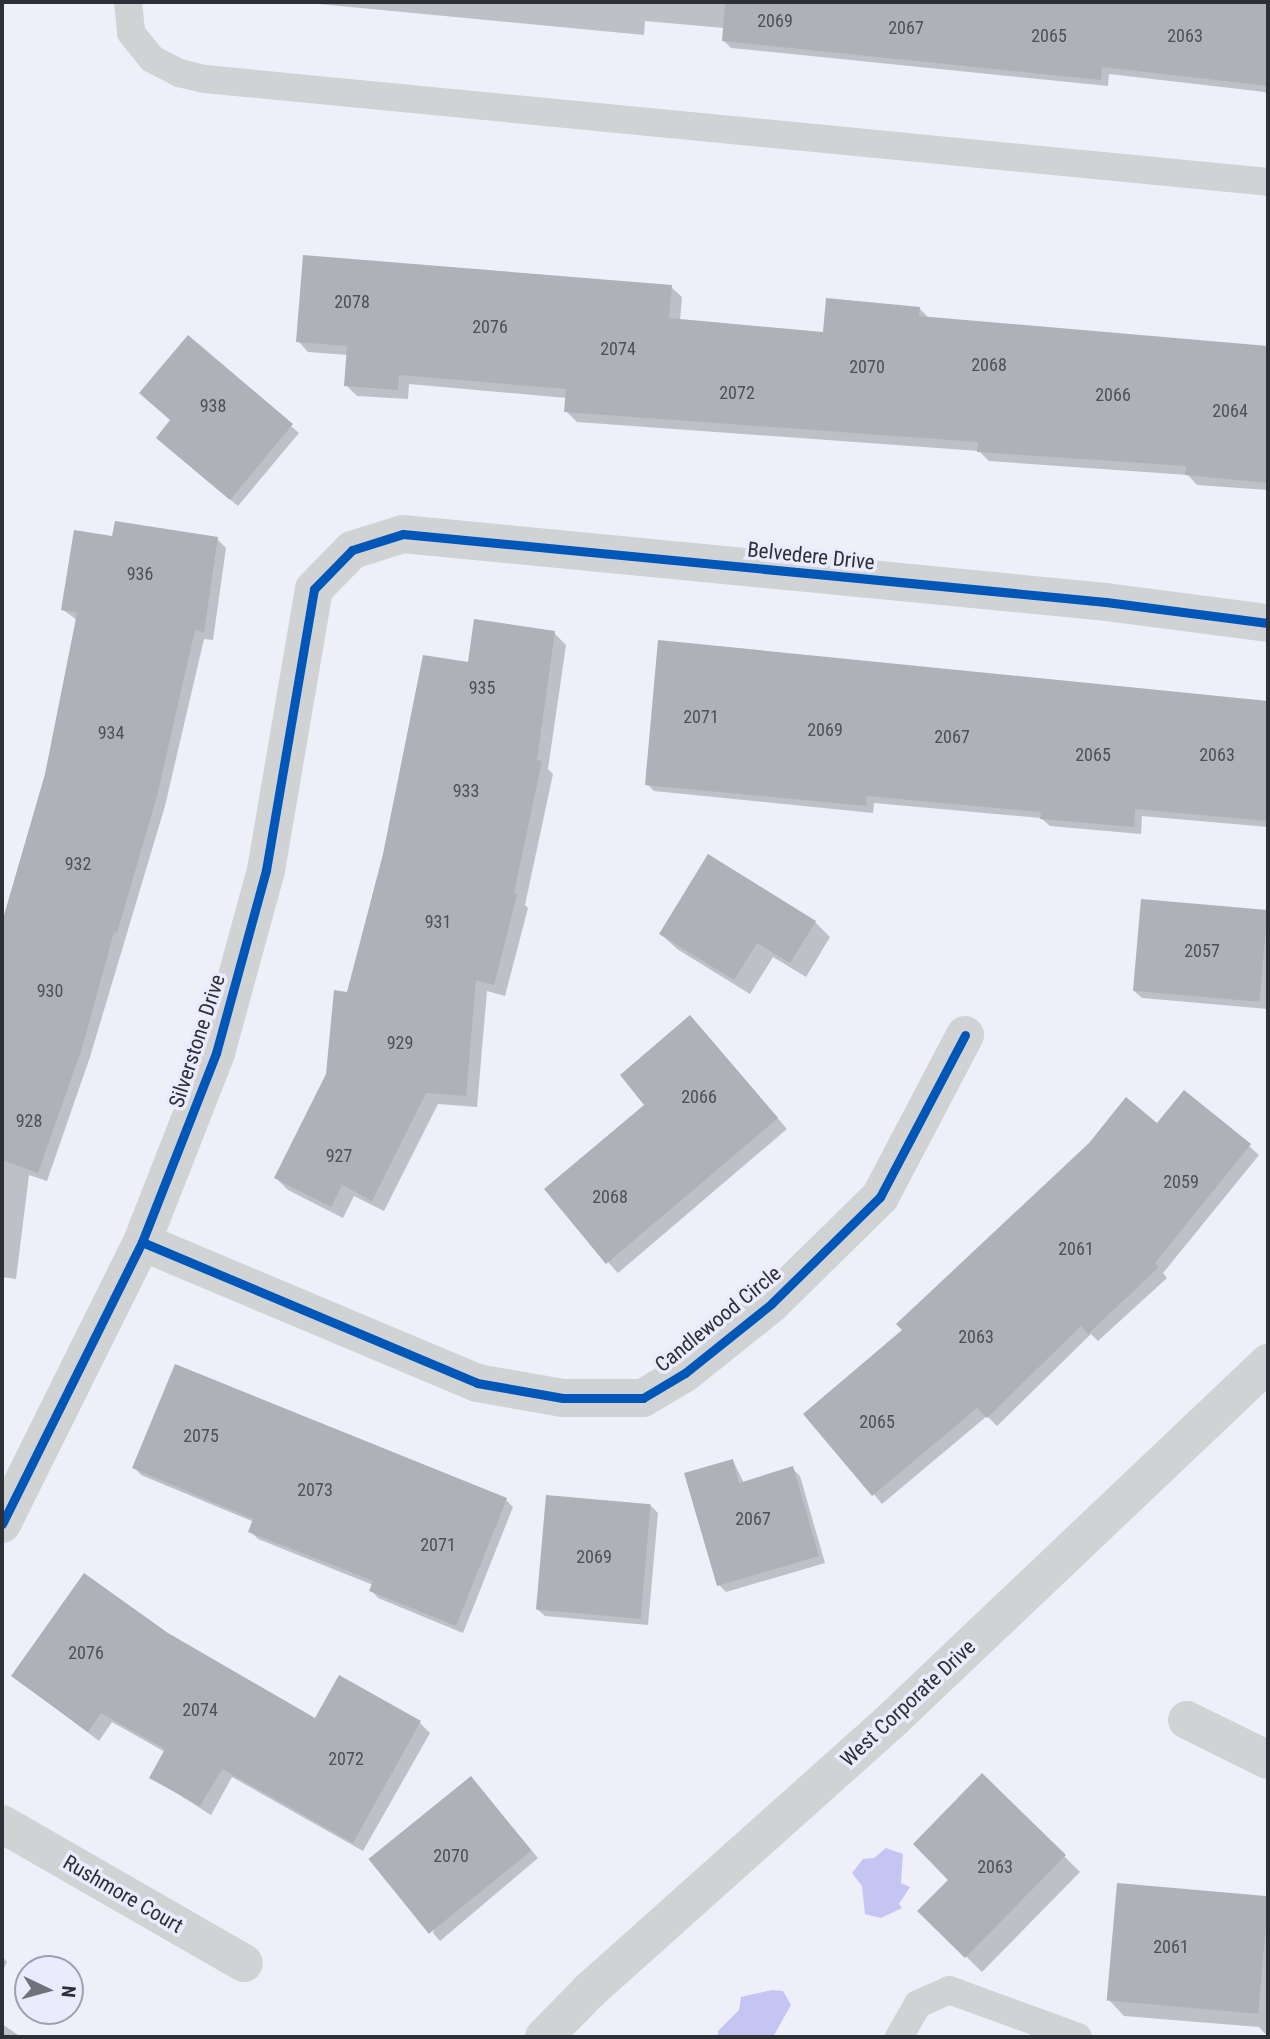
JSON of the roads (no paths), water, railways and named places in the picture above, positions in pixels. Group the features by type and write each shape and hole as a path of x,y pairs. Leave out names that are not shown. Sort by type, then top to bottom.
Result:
{"street":[{"name":"Belvedere Drive","path":"352,550 403,534 1106,602 1268,623"},
{"name":"Silverstone Drive","path":"2,1524 142,1242 216,1053 266,870 314,589 352,550"},
{"name":"Candlewood Circle","path":"142,1242 477,1383 563,1398 643,1398 685,1373 771,1304 880,1197 965,1035"},
{"name":"West Corporate Drive","path":"544,2037 589,1991 894,1718 1268,1363"},
{"path":"1187,1720 1268,1760"},
{"name":"Rushmore Court","path":"2,1824 244,1963"}],"lane":[{"path":"128,2 131,33 152,58 178,73 205,79 1268,183"},
{"path":"899,2037 918,2004 948,1990 1078,2037"}],"water":[{"path":"886,1848 903,1854 901,1883 910,1887 899,1904 902,1908 881,1918 865,1914 862,1886 852,1873 863,1859 874,1858"},
{"path":"772,1990 783,1991 791,2005 773,2037 718,2037 718,2031 739,2010 741,1997"}]}
